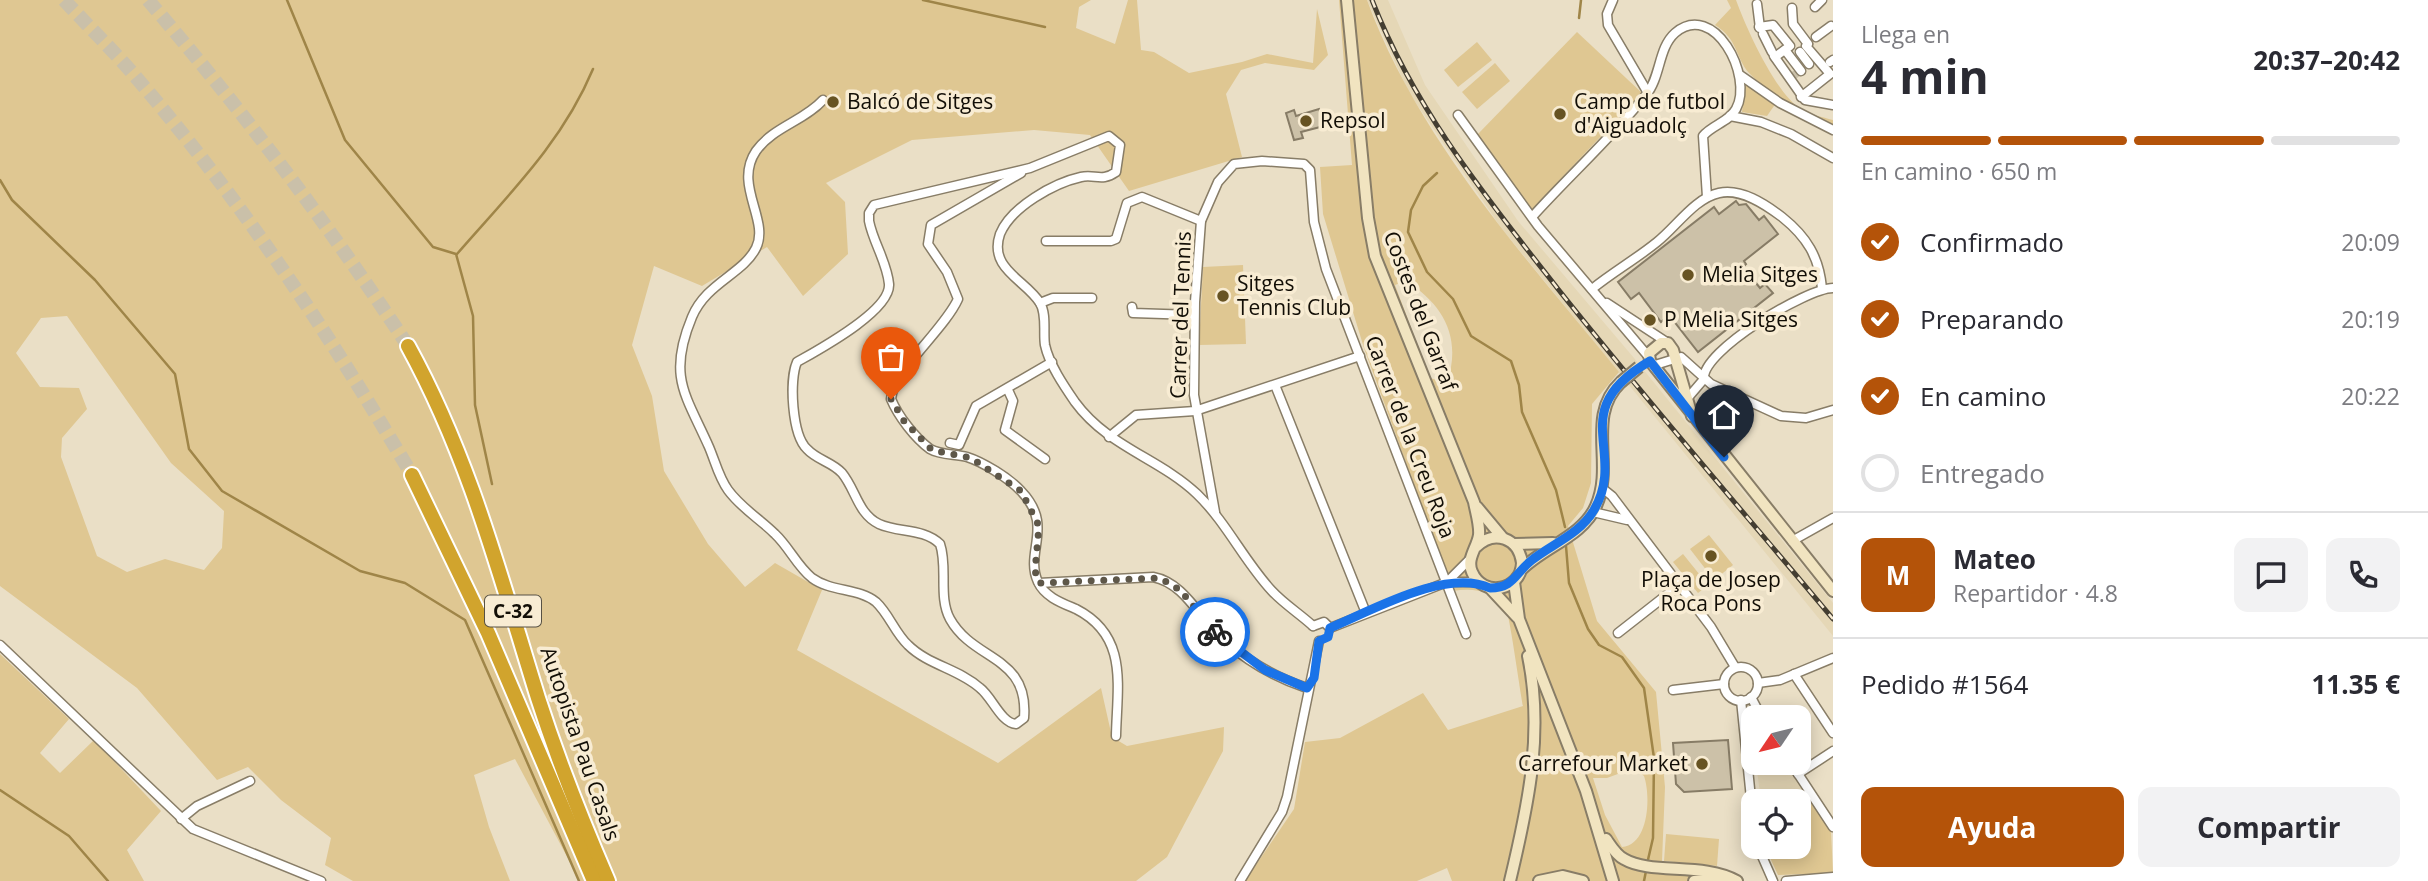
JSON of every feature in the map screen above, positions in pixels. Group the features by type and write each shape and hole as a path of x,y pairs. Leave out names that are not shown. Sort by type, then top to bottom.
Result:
{"highway":[{"name":"Autopista Pau Casals","path":"408,346 445,418 480,505 538,698 608,881"},
{"name":"Autopista Pau Casals","path":"412,475 488,633 594,881"}],"main road":[{"name":"Costes del Garraf","path":"1347,0 1371,240 1474,502"},
{"path":"1490,588 1502,588 1514,582 1522,569 1576,531 1593,512 1602,488 1603,409 1611,393 1621,382 1651,361 1658,345 1668,343 1676,356 1692,416"},
{"path":"1651,361 1833,591"},
{"path":"1474,502 1502,537 1514,544 1540,545 1559,542"},
{"path":"1474,502 1479,534 1471,559 1471,569 1479,582 1508,604 1520,623 1600,831 1613,881"},
{"path":"1476,547 1485,539 1502,537"},
{"path":"1514,544 1521,556 1522,569"},
{"path":"1510,881 1534,764 1534,693 1514,582"},
{"path":"1600,831 1617,854 1646,865 1717,872 1736,880"},
{"path":"1539,881 1563,876 1583,881"},
{"path":"1695,881 1736,880"}],"street":[{"path":"1613,0 1607,14 1608,25 1648,93"},
{"path":"1757,4 1761,29 1774,55 1796,74"},
{"path":"1792,8 1793,24 1813,40"},
{"path":"1532,217 1648,93 1672,37 1689,25 1706,27 1722,39 1731,51 1740,75 1741,95 1730,116 1708,130 1702,141 1707,197"},
{"path":"1761,29 1773,25 1796,74 1801,97"},
{"path":"1813,60 1806,46 1831,26"},
{"path":"1774,55 1801,31"},
{"path":"1800,52 1829,67 1801,97"},
{"path":"1796,74 1813,60"},
{"path":"1740,75 1780,103 1833,130"},
{"path":"1801,97 1831,103"},
{"path":"823,100 807,114 768,138 752,157 748,180 759,232 757,246 751,256 716,284 693,314 681,360 685,403 728,490 774,532 807,573 823,585 875,602 909,647 977,685 1012,724 1024,718 1022,686 1017,677 964,636 948,617 940,544 923,535 870,519 841,472 806,449 796,429 793,375 797,362 831,344 881,303 888,292 887,273 871,230 871,208 881,202 929,194 964,183 1030,169"},
{"path":"1458,115 1532,217 1651,361 1676,356 1684,359 1704,379 1781,416 1806,418 1833,410"},
{"path":"1730,116 1761,122 1781,130 1833,158"},
{"path":"1116,736 1117,675 1111,642 1091,617 1051,596 1039,583 1035,571 1039,526 1021,491 971,458 932,450 904,421 891,399 893,384 941,327 958,299 947,272 928,244 931,225 1030,169 1109,136 1120,145 1119,164 1110,176 1103,179 1078,177 1044,193 1007,221 998,244 1002,263 1040,303 1045,345 1073,400 1109,437 1194,491 1215,512 1272,591 1313,626"},
{"name":"Carrer del Tennis","path":"1215,512 1195,411 1194,315 1201,221 1218,182 1234,164 1292,162 1304,164 1310,170"},
{"name":"Carrer de la Creu Roja","path":"1310,170 1314,222 1326,269 1466,634"},
{"path":"1595,292 1707,197 1734,192 1766,205 1793,226 1813,251 1820,267 1822,288"},
{"path":"1046,242 1116,239 1127,203 1142,197 1201,221"},
{"path":"1686,400 1704,379 1708,365 1737,338 1822,288 1833,288"},
{"path":"1595,292 1668,343"},
{"path":"1040,303 1053,298 1092,298"},
{"path":"1132,307 1133,313 1194,315"},
{"path":"1109,437 1136,415 1195,411 1360,356"},
{"path":"950,443 959,445 976,406 995,394 1008,390 1052,362"},
{"path":"1275,385 1366,613"},
{"path":"1008,390 1013,401 1004,430 1045,458"},
{"path":"1602,488 1612,496 1715,633 1735,667"},
{"path":"1593,512 1629,521"},
{"path":"1793,541 1833,518"},
{"path":"1447,582 1471,559"},
{"path":"1039,583 1153,577 1167,580 1180,590 1224,641 1265,670 1307,688"},
{"path":"1330,628 1447,582 1479,582"},
{"path":"1618,633 1678,586"},
{"path":"1313,626 1324,622 1330,628"},
{"path":"1313,626 1312,635 1319,641"},
{"path":"1319,641 1328,637 1330,628"},
{"path":"1240,881 1282,812 1292,779 1307,688 1314,678 1319,641"},
{"path":"0,645 181,819 207,836 321,881"},
{"path":"1758,682 1794,674 1833,658"},
{"path":"1735,667 1748,668 1758,682 1751,697 1741,701 1731,697 1724,684 1728,673 1735,667"},
{"path":"1794,674 1833,733"},
{"path":"1673,690 1724,684"},
{"path":"1751,697 1755,705"},
{"path":"1741,701 1750,789"},
{"path":"1811,765 1833,751"},
{"path":"1799,775 1833,827"},
{"path":"181,819 197,806 250,781"},
{"path":"1763,859 1773,881"},
{"path":"1786,881 1833,877"}],"shaded area":[{"path":"0,0 1091,0 1079,7 1076,28 1115,44 1128,0 1137,0 1141,50 1154,52 1189,73 1267,54 1313,63 1317,9 1328,55 1314,70 1265,63 1241,70 1226,94 1242,157 1129,191 1090,135 1034,130 912,140 826,183 845,202 848,254 803,296 767,247 702,286 654,266 632,345 652,396 664,471 708,544 745,587 775,563 822,590 797,650 998,763 1101,688 1112,737 1127,746 1224,727 1223,751 1167,857 1136,881 580,881 515,759 474,775 489,827 510,881 353,881 325,865 331,838 281,800 248,767 217,780 137,688 0,586","holes":["67,316 171,463 224,511 222,548 204,570 165,559 127,572 97,556 61,457 62,438 87,409 79,388 40,387 16,353 41,318"]},
{"path":"1339,0 1367,0 1388,51 1444,149 1512,241 1619,372 1592,404 1591,483 1583,508 1568,526 1597,621 1656,692 1665,787 1662,861 1694,875 1696,881 1452,881 1447,868 1417,881 1245,881 1294,809 1305,742 1340,738 1423,693 1448,730 1523,706 1506,609 1489,594 1468,590 1453,591 1364,348 1323,214 1320,167 1352,165","holes":["1406,281 1431,301 1446,324 1452,351 1447,383 1430,378 1395,285","1634,768 1644,776 1646,818 1638,838 1622,847 1605,815 1593,778 1607,778"]},
{"path":"1367,0 1388,0 1425,85 1518,221 1634,358 1833,603 1833,636 1502,229 1409,93"},
{"path":"1727,0 1736,0 1763,59 1791,101 1805,111 1833,120 1833,125 1800,109 1778,97 1749,73 1728,36 1715,25 1731,8"},
{"name":"Camp de futbol d'Aiguadolç","path":"1577,32 1642,93 1532,209 1477,135"},
{"path":"1477,42 1492,60 1458,87 1444,70"},
{"path":"1495,63 1510,81 1477,109 1462,92"},
{"path":"1746,80 1776,103 1767,116 1742,112"},
{"name":"Sitges Tennis Club","path":"1243,265 1246,344 1199,345 1203,267"},
{"path":"1709,535 1733,565 1714,580 1690,549"},
{"path":"1683,554 1708,585 1698,593 1673,562"},
{"path":"0,654 69,719 40,753 60,773 94,740 161,811 127,850 144,881 0,881"},
{"path":"1758,775 1794,775 1803,789 1759,789"},
{"path":"1811,801 1831,831 1833,873 1778,875 1771,859 1811,859"},
{"path":"1666,834 1719,839 1717,866 1664,861"}],"building":[{"name":"Repsol","path":"1319,109 1324,126 1301,132 1303,138 1294,140 1286,113 1294,110 1296,116"},
{"name":"Melia Sitges","path":"1736,201 1739,205 1746,204 1759,220 1764,216 1778,234 1744,261 1746,264 1743,267 1760,288 1765,284 1773,293 1698,352 1669,315 1661,322 1639,293 1631,299 1618,282 1714,207 1719,214"},
{"name":"Carrefour Market","path":"1728,740 1732,789 1684,792 1676,784 1673,743"}],"waterway":[{"path":"287,0 345,140 433,247 456,254 473,316 475,405 492,484"},
{"path":"923,0 1045,27"},
{"path":"1579,18 1581,0"},
{"path":"457,254 515,189 550,144 566,121 593,69"},
{"path":"1437,173 1423,186 1411,210 1408,232 1427,272 1453,299 1471,336 1511,361 1519,385 1522,412 1556,490 1565,527"},
{"path":"0,180 12,200 95,280 175,374 189,449 222,491 360,571 405,583 465,620 579,881"},
{"path":"1566,546 1569,583 1588,629 1599,645 1622,657 1644,688 1654,758 1653,838 1647,864"},
{"path":"0,790 69,836 108,881"},
{"path":"1644,881 1646,871"}],"tunnel":[{"path":"64,0 140,82 215,175 318,322 412,475"},
{"path":"148,0 284,169 408,346"},
{"path":"1793,76 1800,71"}],"railway":[{"path":"1372,0 1409,79 1479,186 1592,331 1833,619"}],"way so far":[{"path":"891,399 904,421 932,450 971,458 1021,491 1035,513 1039,526 1035,563 1039,583 1160,578 1180,590 1215,632"}],"place":[{"name":"Balcó de Sitges","path":"833,102"},
{"name":"Camp de futbol d'Aiguadolç","path":"1560,114"},
{"name":"Repsol","path":"1306,121"},
{"name":"Melia Sitges","path":"1688,275"},
{"name":"Sitges Tennis Club","path":"1223,296"},
{"name":"P Melia Sitges","path":"1650,320"},
{"name":"Plaça de Josep Roca Pons","path":"1711,556"},
{"name":"Carrefour Market","path":"1702,764"}],"route":[{"path":"1215,632 1265,670 1307,688 1314,678 1319,641 1328,637 1330,628 1447,582 1479,582 1490,588 1502,588 1514,582 1527,564 1576,531 1593,512 1602,488 1601,430 1607,398 1615,387 1650,361 1724,457"}]}
